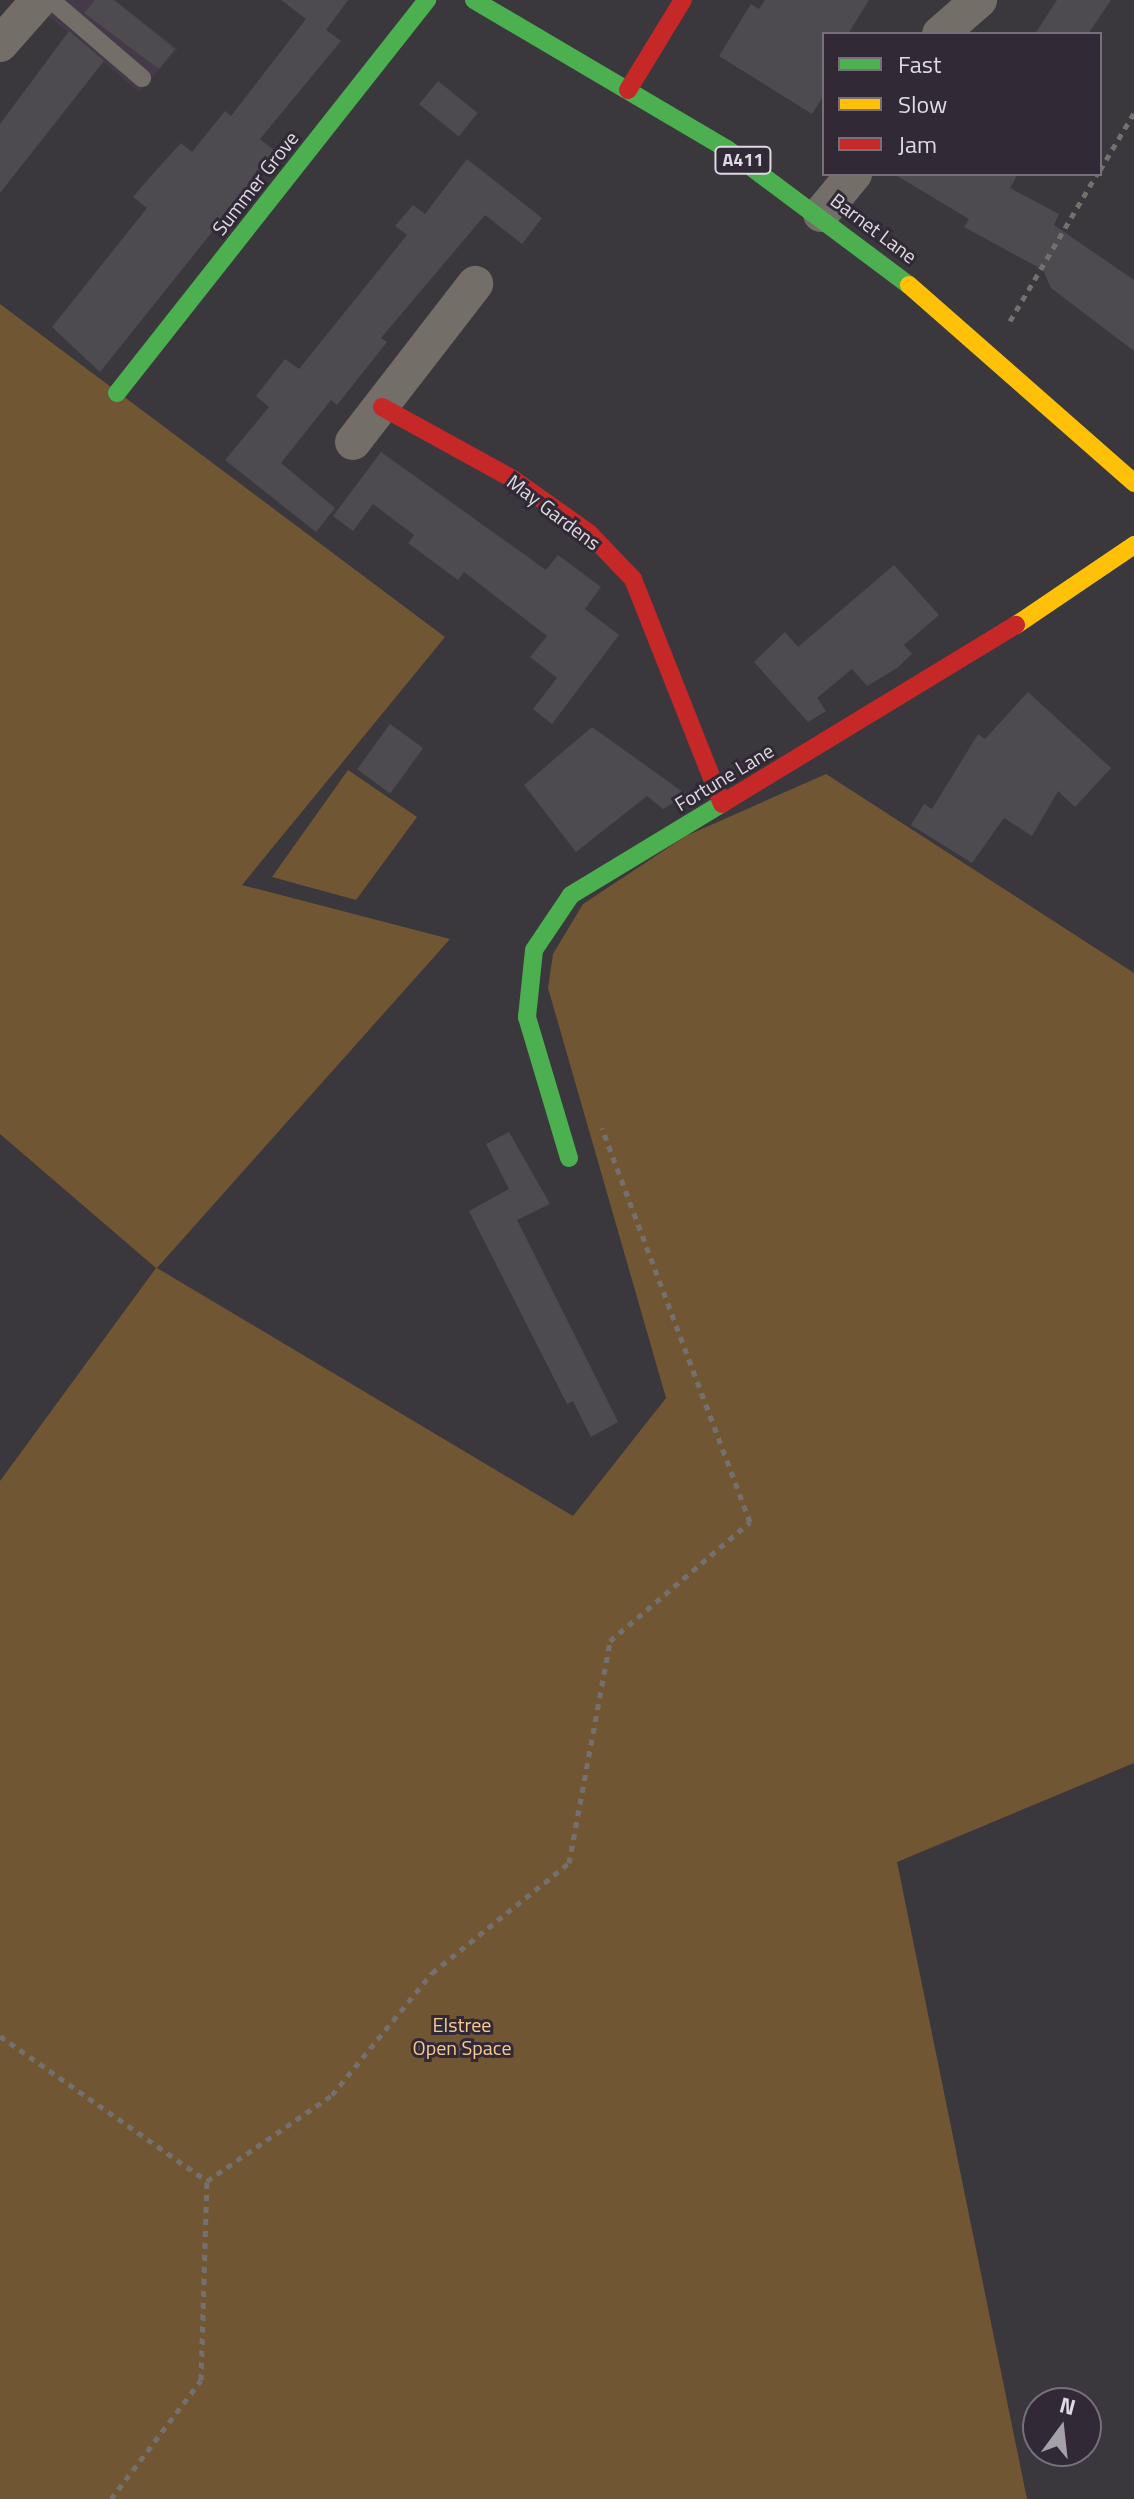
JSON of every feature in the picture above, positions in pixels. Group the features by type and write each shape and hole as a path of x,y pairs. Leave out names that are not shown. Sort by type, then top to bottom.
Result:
{"street":[{"path":"0,44 39,0"},
{"name":"Summer Grove","path":"117,393 427,0"},
{"name":"Barnet Lane","path":"474,0 628,90 821,214 991,351 1134,483"},
{"path":"628,90 683,0"},
{"path":"942,32 979,0"},
{"path":"821,214 852,176"},
{"path":"353,442 475,284"},
{"name":"May Gardens","path":"382,407 513,479 589,533 633,579 722,804"},
{"name":"Fortune Lane","path":"569,1158 527,1017 534,950 571,895 1111,567 1134,545"}],"lane":[{"path":"51,0 142,78"}],"path":[{"path":"1102,167 1134,113"},
{"path":"991,351 1097,176"},
{"path":"207,2181 332,2095 432,1973 569,1863 610,1641 750,1522 598,1115"},
{"path":"0,2036 207,2181"},
{"path":"111,2499 201,2380 207,2181"}],"shaded area":[{"path":"29,0 115,0 178,49 139,92"}],"green space":[{"name":"Elstree Open Space","path":"0,304 445,637 242,885 450,939 157,1268 573,1516 666,1398 548,988 553,954 583,904 686,836 826,774 1134,973 1134,1763 897,1862 1027,2499 0,2499 0,1481 156,1268 0,1134"},
{"path":"348,770 417,817 356,900 272,877"}],"building":[{"path":"95,0 114,0 175,49 159,69 84,13"},
{"path":"281,0 348,0 326,30 341,41 260,139 276,152 100,372 52,327 147,208 133,197 181,143 192,152 225,111 231,116 306,19"},
{"path":"765,0 869,0 849,32 822,32 822,98 812,114 719,56 751,4 759,9"},
{"path":"1057,0 1111,0 1089,32 1036,32"},
{"path":"69,31 104,61 0,193 0,124"},
{"path":"438,81 478,113 459,136 419,104"},
{"path":"467,159 542,218 522,244 485,215 381,338 387,342 337,405 331,400 281,463 335,508 316,532 225,460 269,407 256,396 285,359 299,369 407,235 395,226 413,205 425,214"},
{"path":"897,176 1017,176 1010,188 1059,214 1054,225 1134,280 1134,351 1051,288 1043,270 964,227 969,219"},
{"path":"381,452 546,570 558,555 601,587 585,609 619,635 552,724 533,709 557,678 530,657 547,636 464,572 458,580 408,543 414,535 373,504 353,531 333,516"},
{"path":"894,565 939,615 904,645 912,654 897,668 867,686 852,669 817,698 826,711 808,722 754,662 785,632 798,647"},
{"path":"1028,692 1111,768 1075,807 1058,791 1032,836 1004,818 972,863 911,825 924,804 932,809 978,734 985,739"},
{"path":"390,724 423,748 390,793 357,769"},
{"path":"592,727 687,795 663,809 647,796 576,852 524,785"},
{"path":"509,1132 550,1204 517,1220 618,1422 591,1437 573,1401 567,1404 469,1211 509,1189 486,1144"}],"traffic: fast":[{"path":"117,393 427,0"},
{"path":"474,0 727,149 909,285"},
{"path":"569,1158 527,1017 534,950 571,895 723,803"}],"traffic: slow":[{"path":"909,285 1134,483"},
{"path":"1016,625 1134,545"}],"traffic: jam":[{"path":"628,90 683,0"},
{"path":"382,407 513,479 589,533 633,579 722,804"},
{"path":"723,803 1016,625"}]}
